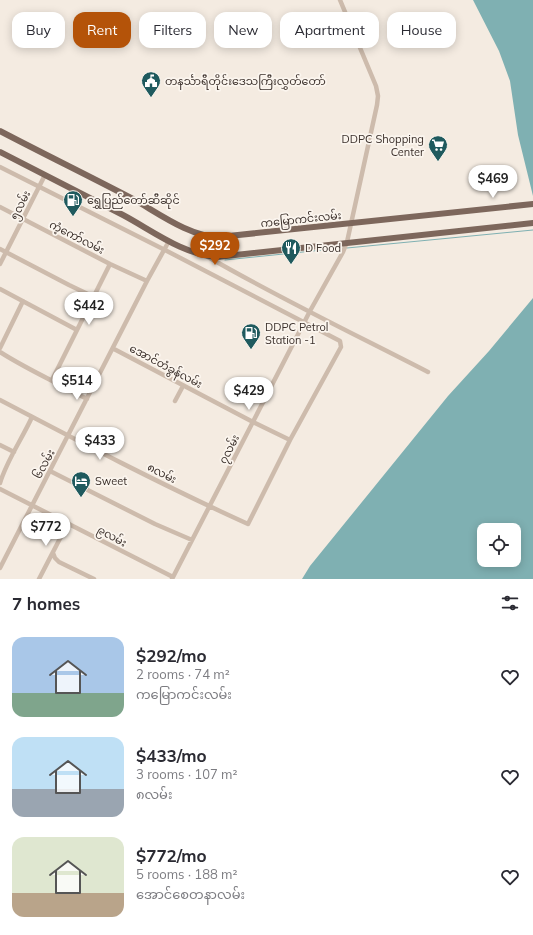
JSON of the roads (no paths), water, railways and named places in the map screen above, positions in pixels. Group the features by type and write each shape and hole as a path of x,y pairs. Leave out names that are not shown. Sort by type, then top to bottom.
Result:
{"main road":[{"name":"ကမြောကင်းလမ်း","path":"0,131 133,199 178,224 210,237 533,204"},
{"path":"0,152 170,241 207,256 217,257 533,223"}],"street":[{"name":"၇လမ်း","path":"172,578 347,242 378,96 376,86 340,0"},
{"path":"0,167 165,250 340,341 341,347 290,440"},
{"name":"၅လမ်း","path":"0,264 45,175"},
{"name":"ကံ့ကော်လမ်း","path":"0,207 110,264 147,281"},
{"name":"၆လမ်း","path":"0,568 114,349 147,281 170,241"},
{"path":"0,249 94,297"},
{"path":"207,256 273,293 428,372"},
{"path":"52,380 110,264"},
{"path":"0,289 77,330"},
{"path":"0,348 23,301"},
{"name":"အောင်တံခွန်လမ်း","path":"114,349 252,422 290,440"},
{"path":"0,352 30,370 87,399"},
{"path":"176,401 183,386"},
{"name":"၈လမ်း","path":"0,400 209,507 248,524 290,440"},
{"path":"0,483 3,474 32,417"},
{"path":"0,444 14,452"},
{"path":"50,471 155,524 192,540"},
{"name":"၉လမ်း","path":"0,489 172,578"},
{"path":"39,579 68,523"},
{"path":"53,553 54,558 59,562 84,577 94,579"}],"water":[{"path":"473,0 533,0 533,196 518,135 510,81 499,51"},
{"path":"533,298 533,579 302,579 310,566 448,396 489,351"}],"waterway":[{"path":"347,248 533,230"},
{"path":"225,260 342,248"}],"place":[{"name":"တနင်္သာရီတိုင်းဒေသကြီးလွှတ်တော်","path":"151,98"},
{"name":"DDPC Shopping Center","path":"438,162"},
{"name":"ရွှေပြည်တော်ဆီဆိုင်","path":"73,217"},
{"name":"D Food","path":"291,265"},
{"name":"DDPC Petrol Station -1","path":"251,350"},
{"name":"Sweet","path":"81,498"}]}
